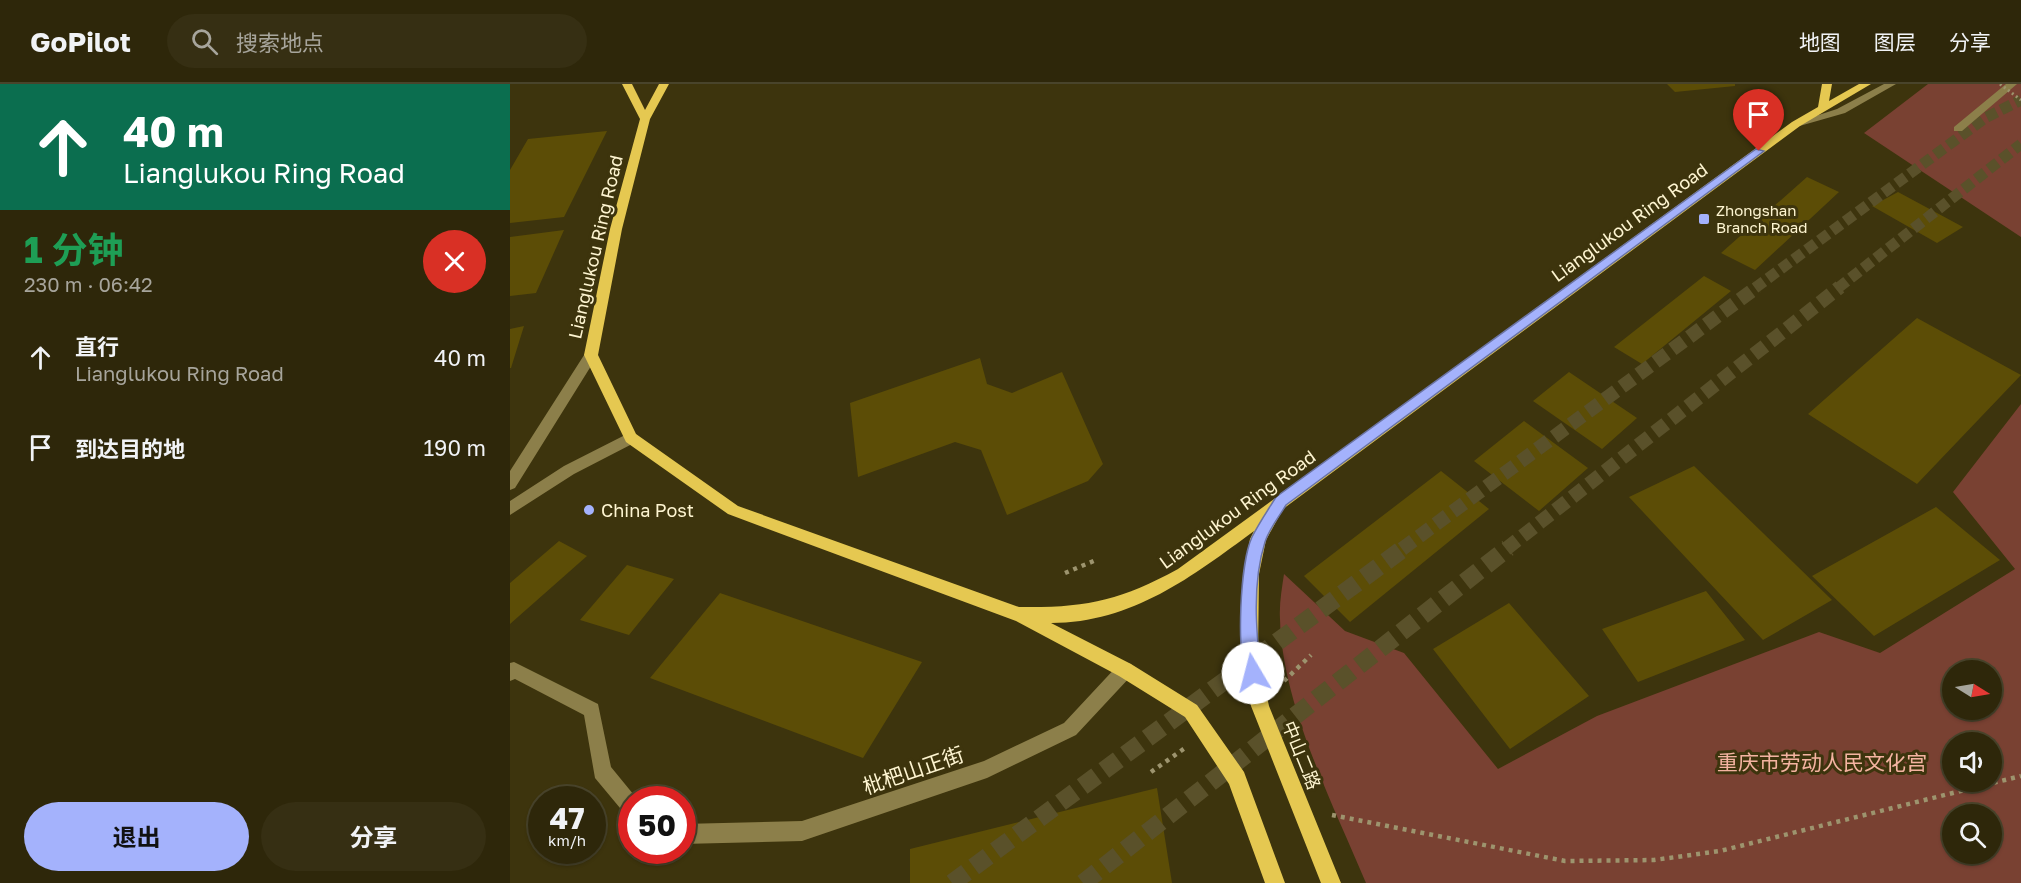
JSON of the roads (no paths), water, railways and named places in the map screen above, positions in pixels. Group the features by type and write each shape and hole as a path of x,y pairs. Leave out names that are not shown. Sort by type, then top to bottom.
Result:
{"main road":[{"path":"627,84 645,119"},
{"name":"Lianglukou Ring Road","path":"664,84 645,119 616,229 591,355 631,438 733,510 1019,615 1070,615 1111,606 1151,593 1184,574 1796,124 1866,84"},
{"path":"1823,108 1827,84"},
{"name":"中山二路","path":"1281,501 1258,539 1251,574 1249,656 1260,706 1331,883"},
{"path":"1019,615 1125,670 1191,711 1237,779 1275,883"}],"street":[{"path":"1796,124 1841,111 1891,84"},
{"path":"1958,129 2012,84 2021,90"},
{"path":"510,484 591,355"},
{"path":"510,510 569,470 631,438"},
{"path":"510,673 514,670 591,710 602,771 618,790"},
{"name":"枇杷山正街","path":"696,834 802,831 987,769 1070,729 1125,670"}],"tunnel":[{"path":"1755,288 1985,118 2021,100"},
{"path":"1838,288 2021,144"},
{"path":"1402,549 1757,287"},
{"path":"1506,549 1840,287"},
{"path":"952,883 1404,548"},
{"path":"1083,883 1508,548"}],"place":[{"name":"Zhongshan Branch Road","path":"1704,219"},
{"name":"China Post","path":"589,510"}],"park label":[{"name":"重庆市劳动人民文化宫","path":"1822,762"}]}
